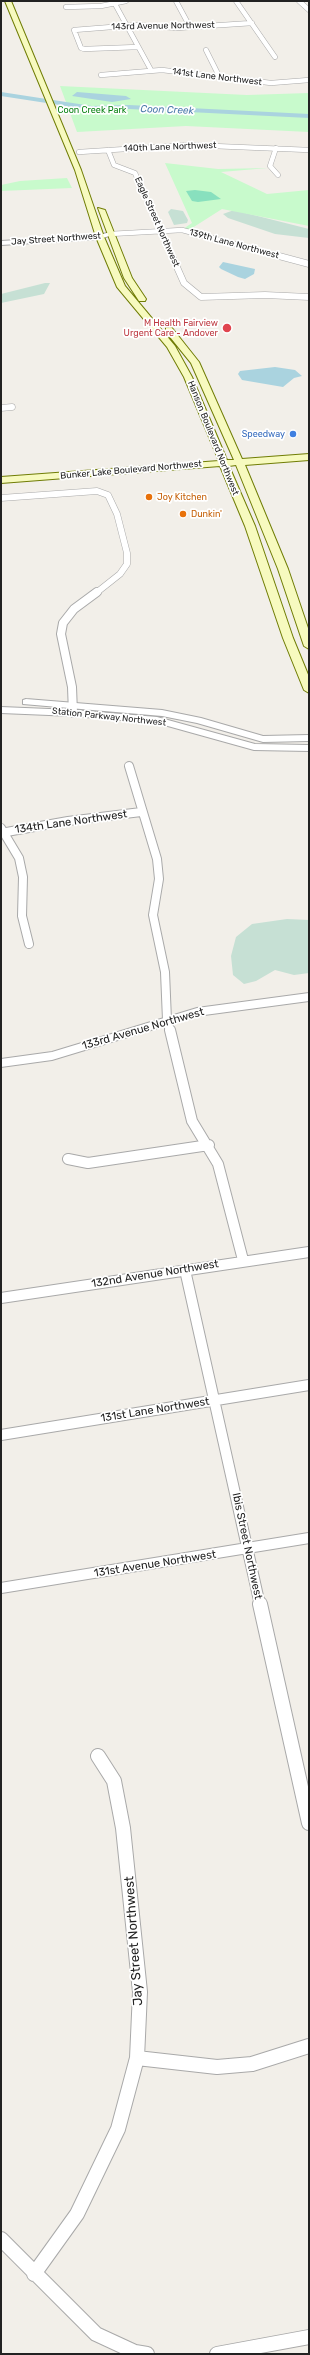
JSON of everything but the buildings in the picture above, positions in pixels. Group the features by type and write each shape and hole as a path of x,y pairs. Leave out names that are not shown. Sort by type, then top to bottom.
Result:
{"main road":[{"name":"Hanson Boulevard Northwest","path":"8,1 51,95"},
{"name":"Hanson Boulevard Northwest","path":"37,51 78,170 97,235 121,287 177,356 250,526 288,638 309,690"},
{"name":"Hanson Boulevard Northwest","path":"56,108 82,159"},
{"name":"Hanson Boulevard Northwest","path":"98,202 110,234 134,288 195,362 283,569 309,646"},
{"name":"Bunker Lake Boulevard Northwest","path":"240,465 309,457"},
{"name":"Bunker Lake Boulevard Northwest","path":"1,479 240,465 309,464"},
{"name":"Bunker Lake Boulevard Northwest","path":"1,488 224,466"}],"street":[{"path":"66,7 115,4 126,1"},
{"path":"176,1 190,27"},
{"path":"236,1 275,58"},
{"path":"299,1 308,7"},
{"path":"115,4 151,70"},
{"name":"143rd Avenue Northwest","path":"138,48 89,50 81,48 74,30 126,26 190,27 252,23"},
{"path":"206,50 219,76"},
{"name":"141st Lane Northwest","path":"102,75 151,70 219,76 272,83 309,80"},
{"name":"140th Lane Northwest","path":"79,152 196,145 309,150"},
{"path":"276,148 270,166 278,175"},
{"name":"Eagle Street Northwest","path":"108,150 114,165 135,173 184,284 204,298 265,294 309,297"},
{"name":"139th Lane Northwest","path":"110,234 161,230 196,233 309,264"},
{"name":"Jay Street Northwest","path":"1,242 110,234"},
{"path":"1,408 12,407"},
{"path":"1,498 97,491 108,495 117,514 127,553 127,564 120,574 74,609 63,623 61,634 72,687 73,709"},
{"name":"Station Parkway Northwest","path":"1,702 73,709 157,720 184,726 254,747 309,748"},
{"name":"Station Parkway Northwest","path":"1,710 73,709 178,715 263,739 309,738"},
{"path":"129,766 141,812 157,859 159,879 153,915 165,972 167,1020 192,1121 209,1145 218,1164 244,1260"},
{"name":"134th Lane Northwest","path":"2,831 141,812"},
{"path":"2,831 18,858 23,877 22,916 29,944"},
{"name":"133rd Avenue Northwest","path":"1,1063 52,1056 197,1012 309,997"},
{"path":"68,1159 88,1164 209,1145"},
{"name":"132nd Avenue Northwest","path":"1,1298 244,1260 309,1252"},
{"name":"Ibis Street Northwest","path":"185,1270 309,1823"},
{"name":"131st Lane Northwest","path":"1,1435 309,1385"},
{"name":"131st Avenue Northwest","path":"1,1588 309,1538"},
{"name":"Jay Street Northwest","path":"34,2274 77,2214 118,2129 137,2058 140,1992 123,1828 114,1781 98,1756"},
{"path":"137,2058 217,2067 252,2064 309,2046"},
{"path":"1,2239 34,2274 96,2334 135,2352 147,2354"},
{"path":"217,2354 309,2337"}],"green space":[{"name":"Coon Creek Park","path":"60,86 247,95 309,93 309,132 186,126 77,132"},
{"path":"165,163 218,169 268,168 221,172 267,194 309,190 309,226 222,209 189,230 183,229 192,223"},
{"path":"67,178 72,188 1,191 1,185 20,181"},
{"path":"195,190 211,192 221,199 198,202 192,201 186,191"},
{"path":"171,209 183,211 188,220 187,223 174,225 168,212"},
{"path":"234,210 309,229 309,238 275,234 228,218 223,214"},
{"path":"50,283 44,294 1,303 1,294"},
{"path":"287,919 309,920 309,973 294,975 275,970 256,981 244,984 233,975 231,956 236,937 252,924"}],"water":[{"path":"77,92 126,96 131,99 112,102 72,96"},
{"path":"223,262 255,269 254,274 245,279 238,277 219,267"},
{"path":"275,367 295,370 302,376 294,378 283,387 242,380 238,374 240,371"}],"waterway":[{"name":"Coon Creek","path":"1,94 92,108 129,107 309,116"}],"place":[{"name":"M Health Fairview Urgent Care - Andover","path":"227,328"},
{"name":"Speedway","path":"293,434"},
{"name":"Joy Kitchen","path":"149,497"},
{"name":"Dunkin'","path":"183,514"}]}
